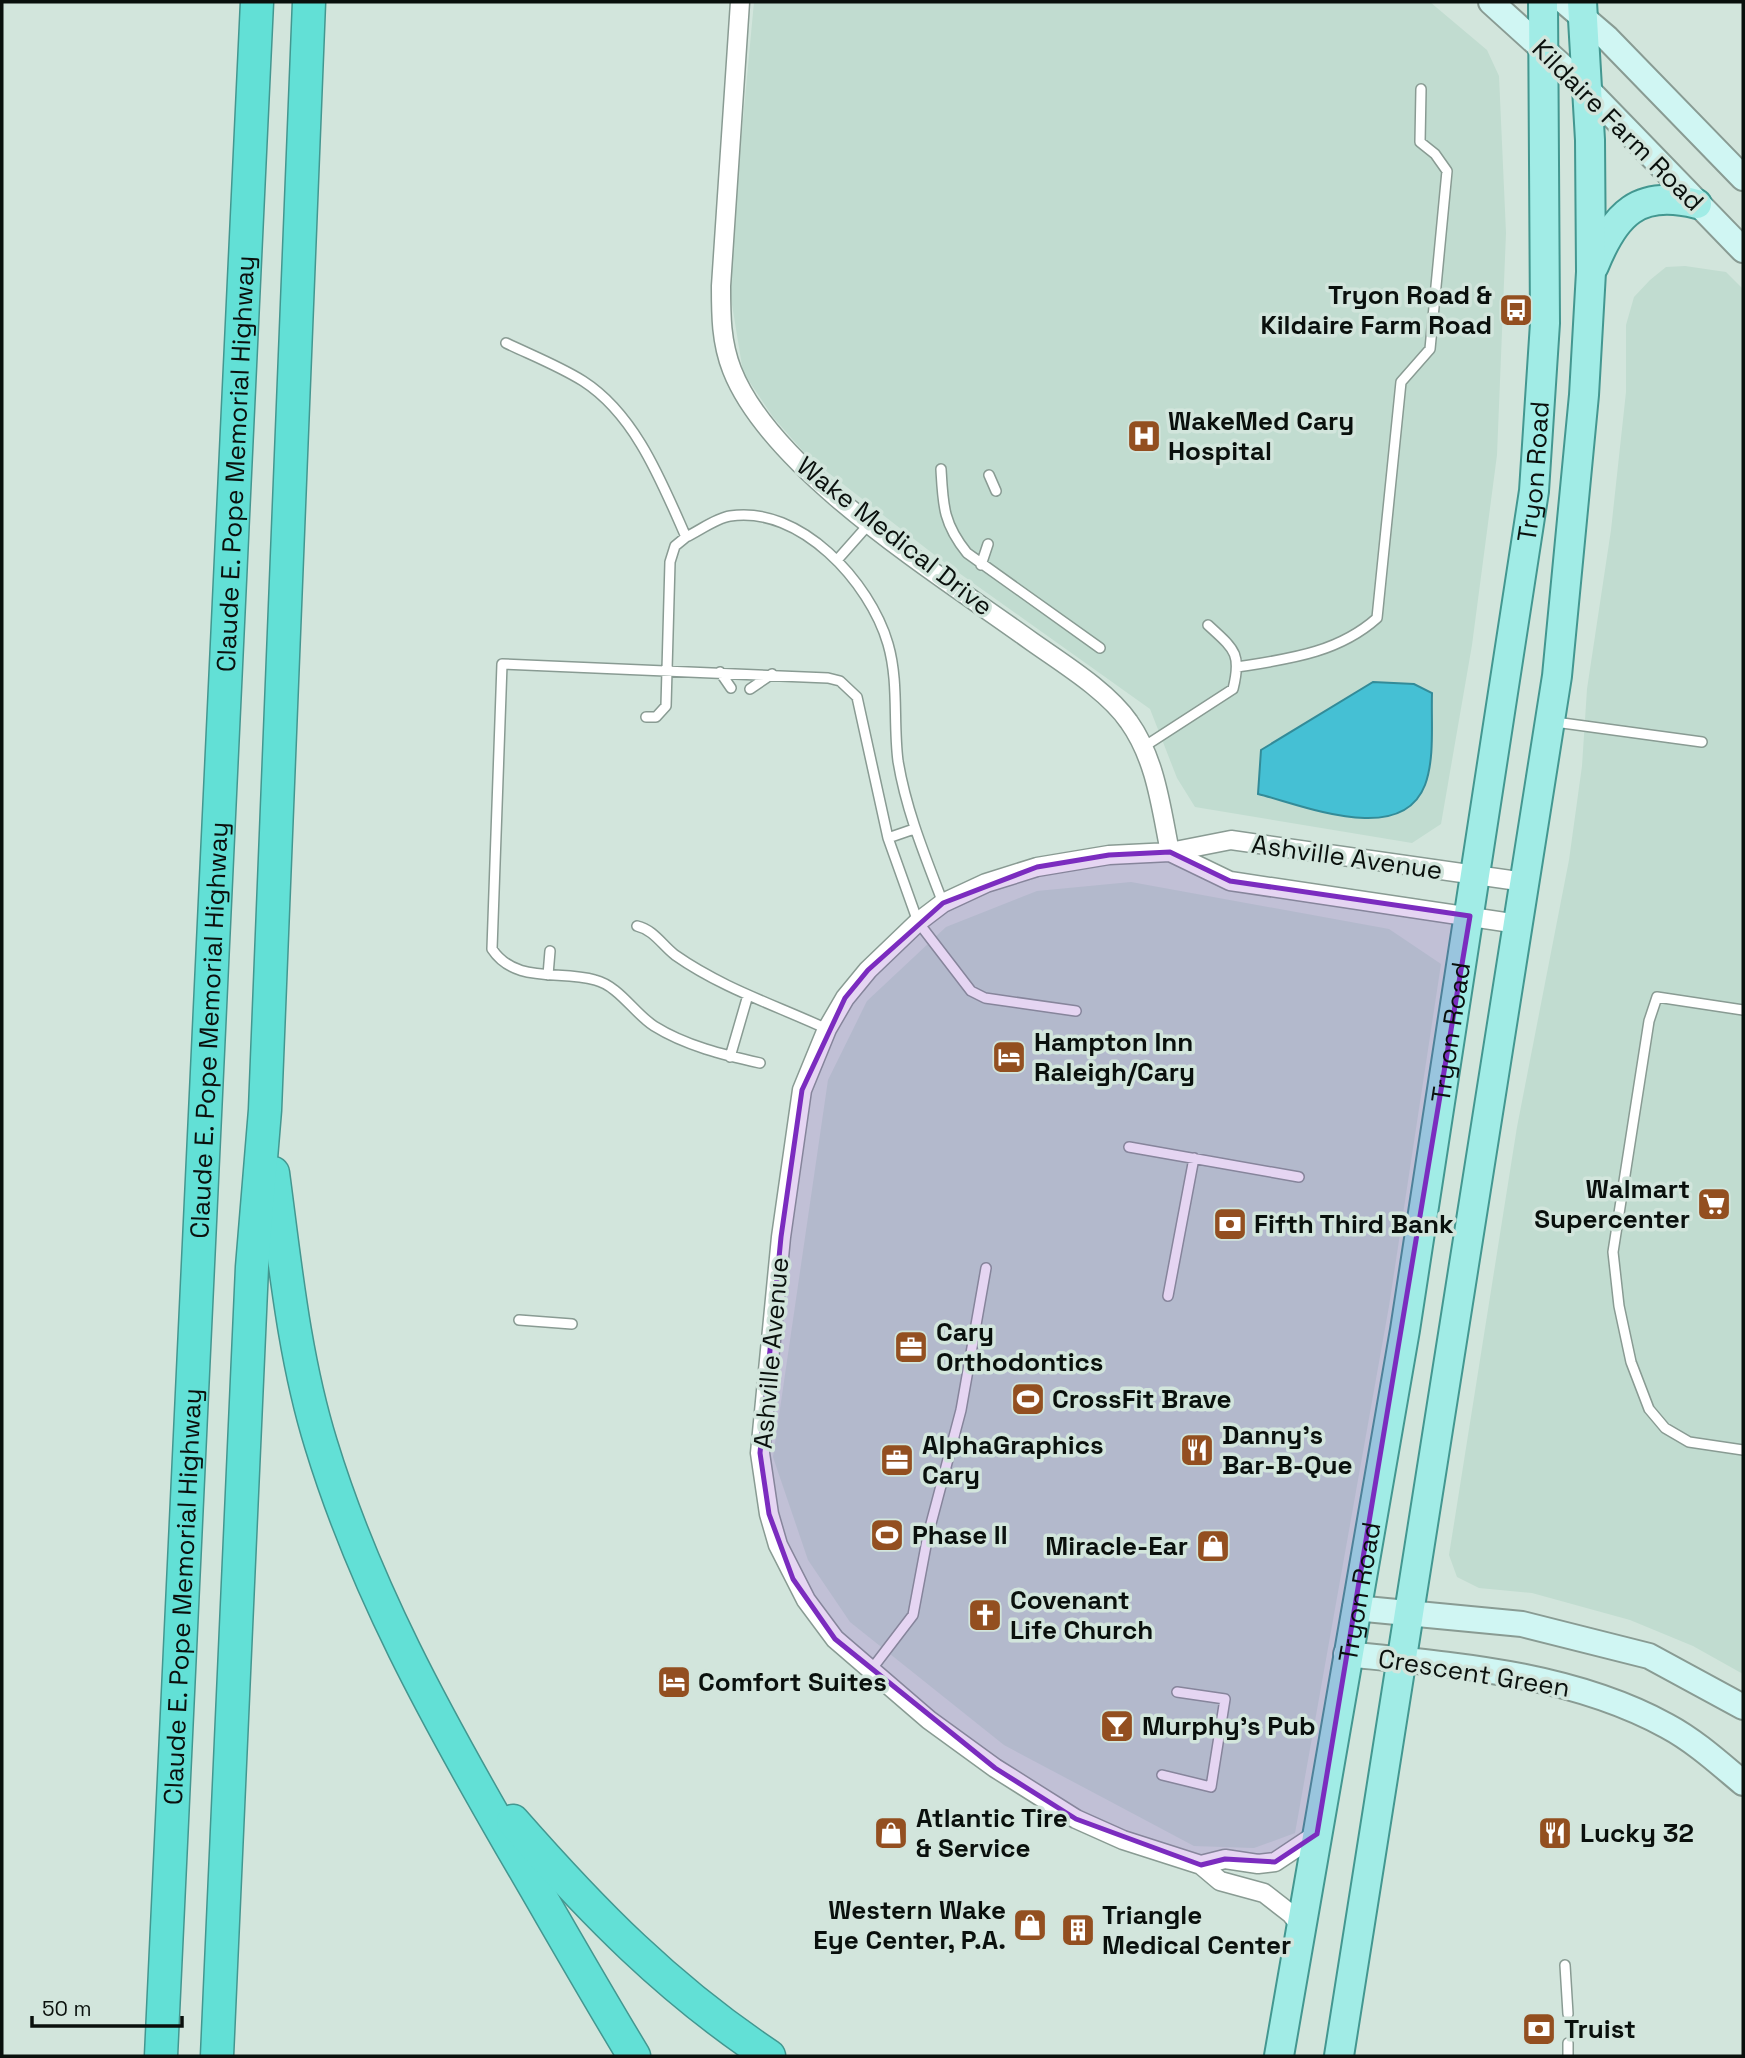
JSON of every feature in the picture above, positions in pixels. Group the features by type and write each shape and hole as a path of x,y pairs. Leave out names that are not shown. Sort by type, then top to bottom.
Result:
{"highway":[{"name":"Claude E. Pope Memorial Highway","path":"161,2056 257,2"},
{"name":"Claude E. Pope Memorial Highway","path":"217,2056 251,1280 265,1110 309,2"},
{"path":"265,1110 297,1339 320,1441 347,1523 396,1636 466,1768 634,2056"},
{"path":"466,1768 576,1893 631,1949 668,1981 769,2056"}],"main road":[{"name":"Tryon Road","path":"1279,2056 1346,1654 1405,1331 1519,602 1540,436 1545,323 1543,2"},
{"name":"Tryon Road","path":"1339,2056 1551,722 1584,395 1591,272 1587,89 1577,6"},
{"path":"1591,272 1605,238 1627,212 1637,205 1662,199 1697,204"},
{"path":"1286,2025 1287,2056"}],"street":[{"name":"Wake Medical Drive","path":"740,2 728,147 721,333 732,370 771,434 818,480 870,523 1084,679 1128,719 1145,746 1170,852"},
{"name":"Kildaire Farm Road","path":"1491,2 1543,46 1587,89 1743,250"},
{"name":"Kildaire Farm Road","path":"1577,6 1743,178"},
{"name":"Ashville Avenue","path":"1302,1928 1291,1914 1265,1893 1220,1881 1201,1865 1123,1840 1076,1819 995,1768 929,1720 835,1639 793,1579 778,1545 769,1514 760,1452 792,1154 802,1090 827,1029 867,970 918,922 943,903 986,883 1037,867 1109,855 1170,852 1231,840 1525,882"},
{"name":"Ashville Avenue","path":"1170,852 1230,881 1518,924"},
{"name":"Crescent Green","path":"1355,1608 1522,1624 1649,1656 1743,1707"},
{"name":"Crescent Green","path":"1346,1654 1499,1672 1577,1690 1622,1705 1667,1726 1703,1750 1743,1783"},
{"name":"Ashville Avenue","path":"1201,1865 1225,1859 1258,1864 1275,1862 1317,1835"}],"lane":[{"path":"1238,667 1312,654 1362,632 1377,618 1401,382 1430,349 1447,171 1420,142 1421,89"},
{"path":"506,343 585,382 624,420 656,470 686,537"},
{"path":"941,469 943,514 955,538 981,565 1100,648"},
{"path":"989,475 996,491"},
{"path":"646,717 656,718 666,706 670,562 675,546 686,537 728,516 767,517 808,537 838,559 879,618 888,646 898,760 914,829 943,903"},
{"path":"838,559 870,523"},
{"path":"981,565 988,544"},
{"path":"1145,746 1233,689 1238,667 1234,649 1208,625"},
{"path":"761,1063 715,1054 654,1026 597,980 514,970 499,960 492,949 502,664 772,674 839,681 857,696 888,838 918,922 971,991 985,998 1076,1011"},
{"path":"720,672 731,688"},
{"path":"750,689 772,674"},
{"path":"1551,722 1702,742"},
{"path":"888,838 914,829"},
{"path":"637,926 648,929 673,953 721,985 827,1029"},
{"path":"548,975 550,951"},
{"path":"730,1056 748,995"},
{"path":"1743,1010 1657,997 1649,1021 1613,1252 1631,1362 1649,1409 1665,1428 1689,1442 1743,1450"},
{"path":"1129,1147 1299,1177"},
{"path":"1168,1296 1194,1158"},
{"path":"871,1670 913,1615 928,1535 961,1410 986,1268"},
{"path":"519,1320 572,1324"},
{"path":"1162,1775 1211,1787 1225,1699 1177,1692"},
{"path":"1565,1965 1568,2014"},
{"path":"1568,2043 1568,2056"}],"highlighted area":[{"path":"1170,852 1230,881 1470,916 1317,1834 1275,1862 1225,1859 1201,1865 1076,1819 995,1768 835,1639 793,1579 769,1514 760,1453 781,1237 802,1090 845,998 868,970 943,903 1037,867 1109,855"}],"shaded area":[{"name":"WakeMed Cary Hospital","path":"754,2 1430,2 1487,50 1499,76 1506,233 1497,455 1472,645 1441,824 1412,843 1195,807 1177,778 1150,709 945,563 808,457 773,417 743,372 728,280"},
{"path":"1685,266 1726,272 1743,289 1743,1674 1693,1646 1630,1620 1532,1593 1479,1588 1457,1577 1449,1555 1517,1127 1569,860 1582,766 1587,689 1611,530 1626,392 1626,325 1634,297 1650,280 1666,267"},
{"path":"1131,882 1389,929 1441,964 1389,1306 1295,1833 1254,1848 1194,1846 1004,1745 850,1622 808,1560 773,1457 828,1080 867,1001 946,927 1037,891"}],"water":[{"path":"1373,682 1414,684 1432,693 1430,763 1425,785 1413,804 1395,814 1373,818 1349,817 1258,794 1261,750"}],"place":[{"name":"Tryon Road & Kildaire Farm Road","path":"1516,310"},
{"name":"WakeMed Cary Hospital","path":"1144,436"},
{"name":"Hampton Inn Raleigh/Cary","path":"1009,1057"},
{"name":"Walmart Supercenter","path":"1714,1204"},
{"name":"Fifth Third Bank","path":"1230,1224"},
{"name":"Cary Orthodontics","path":"911,1347"},
{"name":"CrossFit Brave","path":"1028,1399"},
{"name":"Danny's Bar-B-Que","path":"1197,1450"},
{"name":"AlphaGraphics Cary","path":"897,1460"},
{"name":"Phase II","path":"887,1535"},
{"name":"Miracle-Ear","path":"1213,1546"},
{"name":"Covenant Life Church","path":"985,1615"},
{"name":"Comfort Suites","path":"674,1682"},
{"name":"Murphy's Pub","path":"1117,1726"},
{"name":"Atlantic Tire & Service","path":"891,1833"},
{"name":"Lucky 32","path":"1555,1833"},
{"name":"Western Wake Eye Center, P.A.","path":"1030,1925"},
{"name":"Triangle Medical Center","path":"1078,1930"},
{"name":"Truist","path":"1539,2029"}]}
